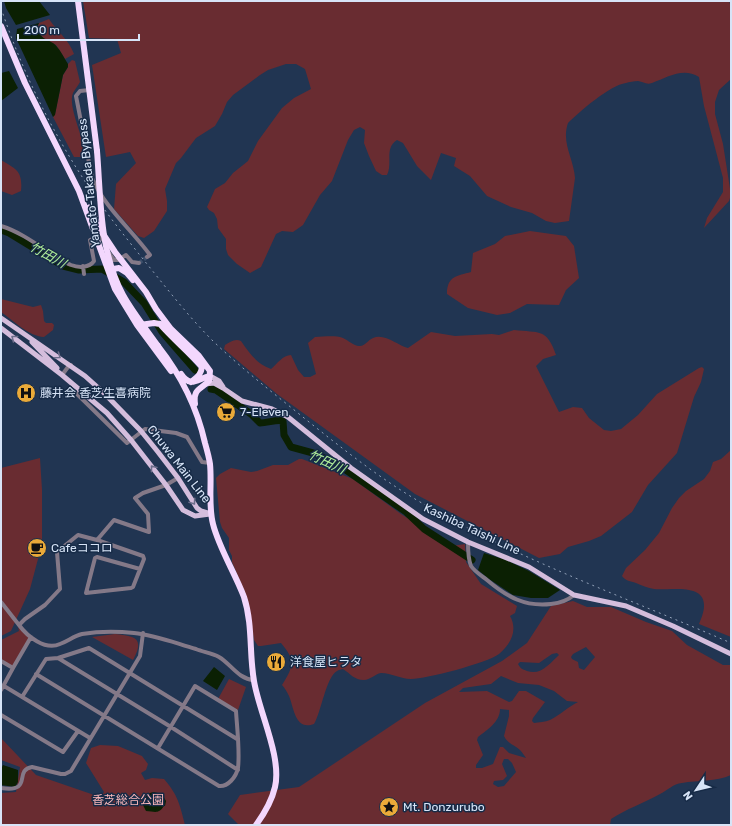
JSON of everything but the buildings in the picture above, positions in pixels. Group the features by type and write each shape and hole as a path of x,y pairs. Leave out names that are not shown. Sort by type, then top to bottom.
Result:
{"highway":[{"name":"Yamato-Takada Bypass","path":"78,1 97,151 100,210 108,255 122,294 138,319 166,356 186,389"},
{"path":"1,26 25,83 83,191 99,228 115,252 146,292 156,309"},
{"path":"62,154 79,190 111,278 124,304 137,325 181,386 186,389 198,389"},
{"path":"111,278 111,272 113,269 119,268 131,277 171,329 199,356 210,371 210,376 206,384 198,389 195,395 194,400 196,413"},
{"path":"137,325 157,323 202,367 199,376 191,382"},
{"path":"166,356 174,364 184,379 191,382 210,376"},
{"path":"176,378 196,413"},
{"path":"186,389 203,433 210,463 211,514 216,532 244,598 251,632 254,680 276,765 275,787 270,800 256,825"}],"main road":[{"name":"Chuwa Main Line","path":"1,318 86,376 142,431 178,478 197,508 211,514"},
{"name":"Chuwa Main Line","path":"1,328 62,375 107,413 131,440 166,485 179,505 189,514 196,516 211,514"},
{"path":"26,335 61,372 62,375"},
{"name":"Kashiba Taishi Line","path":"210,376 219,381 223,388"},
{"name":"Kashiba Taishi Line","path":"206,384 214,384 223,388 242,402 272,409 288,418 351,468 423,519 468,542 529,567 574,595 626,606 673,626 731,654"}],"street":[{"path":"89,90 80,91 76,96 92,178 96,188 106,203 150,255 147,257"},
{"path":"1,226 33,242 66,263 76,266 92,264 94,261 90,240 97,237 101,237 114,260 118,260 126,255 132,262 139,263"},
{"path":"83,266 84,274"},
{"path":"62,375 71,365"},
{"path":"131,440 145,428 176,433 187,437 202,462 210,463"},
{"path":"98,540 114,520 149,532 148,514 136,498 143,493 166,485 178,478"},
{"path":"19,624 25,618 45,605 60,589 57,552 78,535 98,540 143,556 144,559 133,587 86,593 95,558 97,557 140,569"},
{"path":"468,542 468,554 474,570 506,594 523,602 540,605 559,603 569,600 574,595"},
{"path":"1,602 24,631 31,637 44,644 52,646 59,645 76,636 104,631 143,634 169,640 219,657 247,680 254,680"},
{"path":"1,788 12,789 19,787 22,782 24,772 32,767 61,774 69,773 140,656 143,634"},
{"path":"1,690 31,637"},
{"path":"22,697 46,659 58,658 89,648 237,739"},
{"path":"58,658 238,770"},
{"path":"1,661 13,668"},
{"path":"36,674 219,786 229,783 238,770 236,711 195,686 158,748"},
{"path":"4,686 90,738"},
{"path":"1,715 63,752 78,731"}],"green space":[{"path":"83,1 729,1 731,7 731,79 719,90 715,102 715,114 723,144 731,195 729,201 704,228 707,218 723,192 723,178 704,106 699,77 693,74 681,73 650,84 636,81 619,85 595,100 579,112 568,123 566,137 575,178 569,221 555,223 546,221 532,213 511,207 487,196 470,176 454,166 456,158 441,153 431,180 417,166 403,143 397,140 391,147 389,170 387,175 382,175 376,171 369,156 364,143 365,130 360,127 354,130 348,140 332,181 320,195 303,225 293,232 282,231 276,234 261,267 250,273 237,264 228,255 226,249 226,239 218,228 217,219 214,213 207,207 215,189 225,183 233,173 248,161 258,141 282,108 294,98 311,89 305,69 296,64 286,64 268,70 233,95 227,102 215,126 196,138 176,163 165,189 167,211 154,231 144,238 138,236 114,209 116,184 136,163 130,152 106,157 92,65 121,53 117,39 89,38"},
{"path":"49,19 66,40 74,54 65,59 56,45 45,40 36,30 39,23"},
{"path":"72,60 75,61 80,82 73,93 72,107 82,141 83,157 74,157 53,117 55,114 63,75 68,67 68,64"},
{"path":"1,160 14,168 20,175 21,191 12,195 1,191"},
{"path":"530,231 566,236 574,246 579,278 566,290 559,305 527,304 510,313 497,315 468,308 447,294 447,288 451,280 457,276 471,272 473,253 495,244 505,236"},
{"path":"1,299 33,307 41,305 44,321 54,325 53,330 44,337 32,334 21,328 1,312"},
{"path":"514,330 536,332 541,334 549,340 553,346 556,355 543,359 536,366 559,412 573,407 582,408 589,418 604,430 611,431 621,429 638,415 657,394 699,368 702,367 704,369 677,453 648,485 632,512 601,536 568,547 560,554 539,558 415,494 277,394 224,349 225,345 235,340 241,341 257,361 271,369 283,358 291,355 298,370 304,377 310,377 316,374 308,343 315,337 340,337 358,346 362,346 373,338 382,337 408,348 431,332 455,336 499,335"},
{"path":"731,450 731,637 699,624 704,606 703,598 698,594 684,589 652,589 628,581 622,576 626,568 645,550 659,533 679,498 686,491 704,479 710,471 713,462 721,459"},
{"path":"40,458 42,490 42,544 30,589 11,631 1,636 1,468"},
{"path":"299,459 353,479 401,514 452,546 465,544 466,562 481,584 517,606 515,613 510,616 513,632 507,646 499,654 482,662 419,678 407,679 381,673 368,679 361,680 355,678 343,669 339,670 330,680 314,724 303,724 299,721 294,712 289,696 282,685 291,668 292,663 289,654 281,643 258,646 254,640 246,595 232,562 232,556 229,550 229,538 220,522 216,478 231,468 251,472 273,465 288,465"},
{"path":"573,601 587,607 611,607 672,631 687,645 723,665 731,665 731,775 719,779 688,782 676,785 617,815 611,819 610,825 239,825 228,814 240,795 299,787 425,703 502,661 527,643 551,606","holes":["586,647 595,657 584,670 579,668 578,662 572,659 571,657 573,654","557,653 559,655 549,665 537,672 524,670 518,664 520,662 539,663 552,654","501,676 518,683 539,685 554,691 567,701 578,702 550,720 534,723 532,721 533,718 545,702 526,691 519,691 512,701 509,702 487,691 459,692 463,688 491,684","500,709 509,710 504,736 509,742 520,750 526,758 509,753 503,747 500,747 493,764 482,768 476,768 476,765 483,755 477,740 478,737 498,718","504,759 508,759 512,763 516,772 504,786 498,787 493,784 494,781 503,780 507,776 502,764"]},
{"path":"18,627 29,638 14,667 1,659 1,640 19,631"},
{"path":"115,634 133,637 136,640 138,647 133,660 92,637"},
{"path":"229,679 246,687 238,710 218,699"},
{"name":"香芝総合公園","path":"1,738 36,775 100,797 104,792 86,763 91,748 100,745 118,746 142,756 148,764 146,770 141,773 145,780 152,778 164,779 178,800 185,825 1,825 1,793 16,792 20,767 1,760"}],"shaded area":[{"path":"4,1 39,1 50,15 16,25 6,8"},
{"path":"39,23 36,29 38,33 55,45 68,64 68,67 63,75 55,115 53,117 16,38 17,29"},
{"path":"9,71 18,88 1,101 1,73"},
{"path":"484,553 506,560 529,571 560,590 548,598 531,598 513,595 478,570"},
{"path":"214,667 225,676 217,690 203,681"},
{"path":"3,765 18,770 18,782 15,787 1,785 1,769"},
{"path":"154,792 162,794 166,801 165,806 158,812 146,811 143,805 144,800 149,793"}],"waterway":[{"name":"竹田川","path":"1,230 9,233 63,266 79,270 102,269 124,282 144,303 162,332 195,370"},
{"name":"竹田川","path":"211,389 216,390 251,414 260,423 278,420 283,421 284,435 291,447 313,453 337,464 406,512 424,529 472,560"}],"tunnel":[{"path":"139,263 147,257"}],"railway":[{"path":"1,8 22,63 47,117 61,143 93,193 119,229 179,303 213,341 236,362 347,452 415,499 491,540 570,576 731,643"}],"place":[{"name":"藤井会 香芝生喜病院","path":"26,393"},
{"name":"7-Eleven","path":"226,412"},
{"name":"Cafeココロ","path":"37,548"},
{"name":"洋食屋ヒラタ","path":"276,662"},
{"name":"Mt. Donzurubo","path":"389,807"}]}
